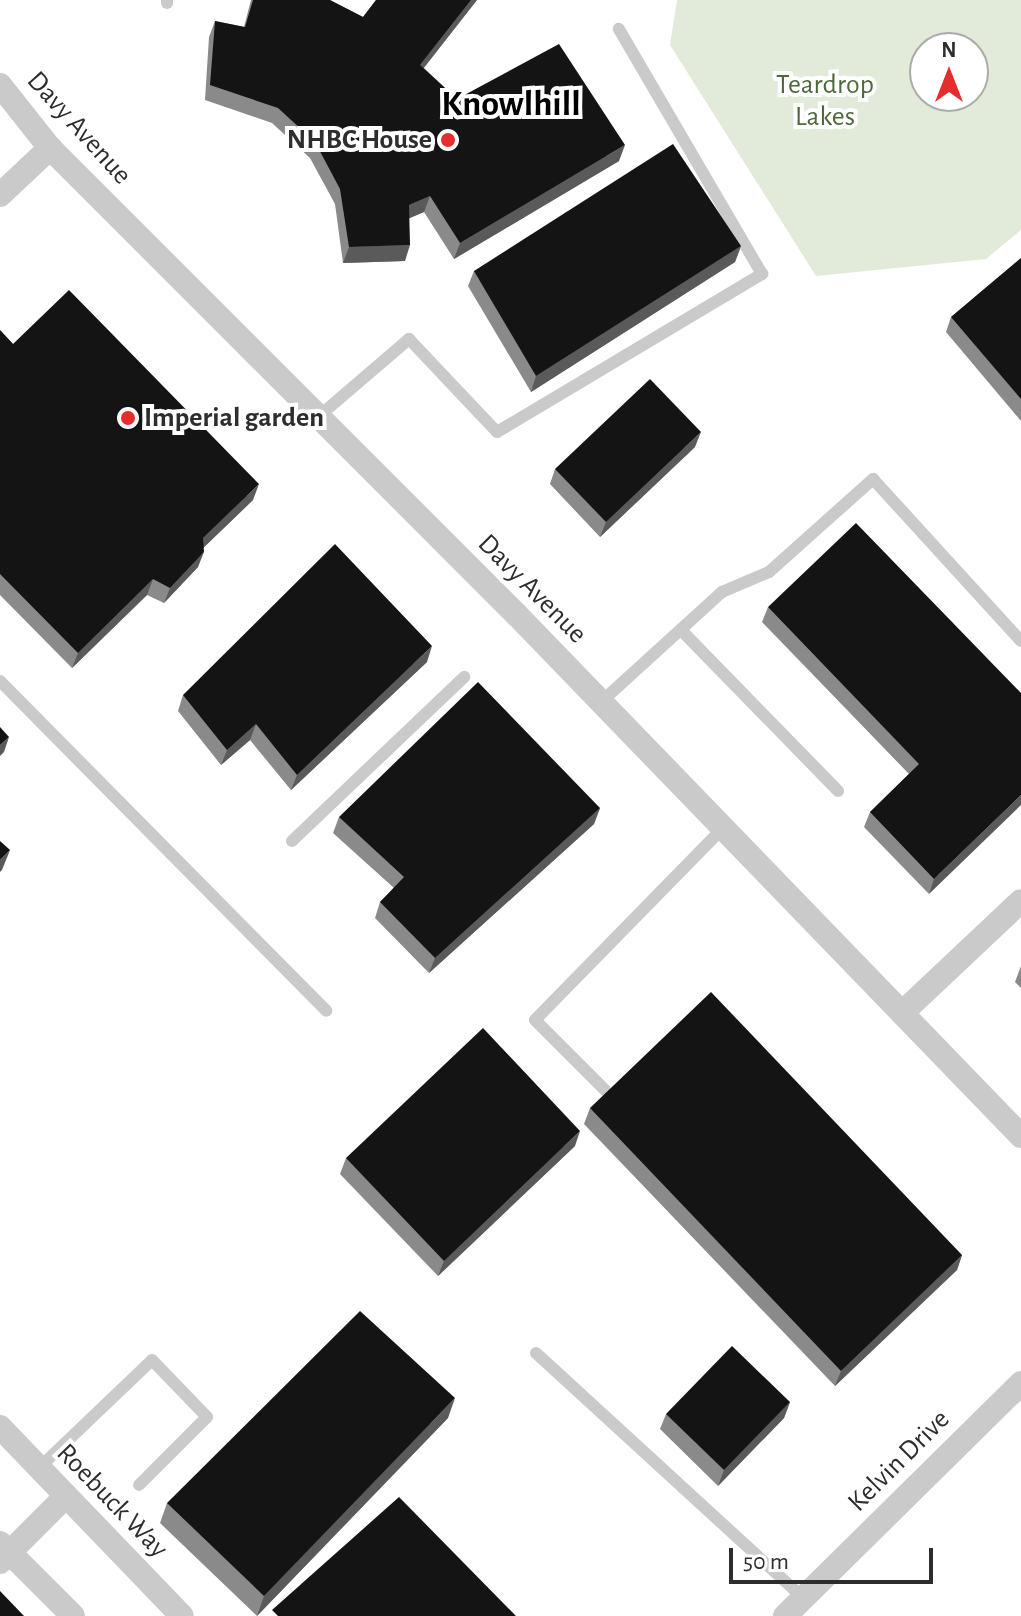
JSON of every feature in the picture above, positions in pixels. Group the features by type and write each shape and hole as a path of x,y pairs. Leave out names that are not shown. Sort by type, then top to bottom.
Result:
{"street":[{"name":"Davy Avenue","path":"0,85 50,148 601,702 1021,1136"},
{"path":"0,195 50,148"},
{"path":"902,1013 1021,901"},
{"name":"Kelvin Drive","path":"785,1616 1021,1383"},
{"name":"Roebuck Way","path":"0,1427 182,1616"},
{"path":"66,1496 4,1553 73,1616"}],"lane":[{"path":"318,417 409,339 497,432 762,274 619,29"},
{"path":"601,702 722,592 769,572 873,479 1021,641"},
{"path":"681,630 838,791"},
{"path":"292,841 464,677"},
{"path":"0,681 326,1011"},
{"path":"605,1090 535,1020 723,828"},
{"path":"536,1353 803,1598"},
{"path":"39,1468 152,1360 207,1417 139,1485"}],"green space":[{"name":"Teardrop Lakes","path":"677,0 1021,0 1021,230 986,259 816,276 670,45"}],"building":[{"name":"NHBC House","path":"253,0 330,0 363,17 376,0 471,0 420,65 457,99 559,44 625,145 460,243 430,196 409,205 410,245 349,247 340,189 315,142 278,108 210,85 215,21 245,27"},
{"path":"673,144 741,246 536,376 474,271"},
{"path":"1021,258 1021,399 951,317"},
{"path":"69,290 259,484 203,538 204,552 170,588 153,579 78,653 0,574 0,330 13,344"},
{"path":"650,379 701,432 606,522 555,469"},
{"path":"856,523 1021,693 1021,795 934,879 870,812 919,764 768,607"},
{"path":"335,544 432,646 297,775 256,724 227,750 183,695"},
{"path":"478,682 600,808 435,958 380,902 404,877 339,817"},
{"path":"0,727 9,737 0,745"},
{"path":"0,841 10,850 0,860"},
{"path":"711,992 962,1255 841,1371 590,1108"},
{"path":"483,1028 580,1131 444,1261 346,1158"},
{"path":"360,1311 455,1398 264,1596 167,1503"},
{"path":"732,1346 790,1402 724,1470 666,1414"},
{"path":"399,1497 516,1616 278,1616 272,1610"},
{"path":"0,1591 24,1616 0,1616"}],"place":[{"name":"NHBC House","path":"448,140"},
{"name":"Imperial garden","path":"128,418"}],"district":[{"name":"Knowlhill","path":"511,105"}]}
